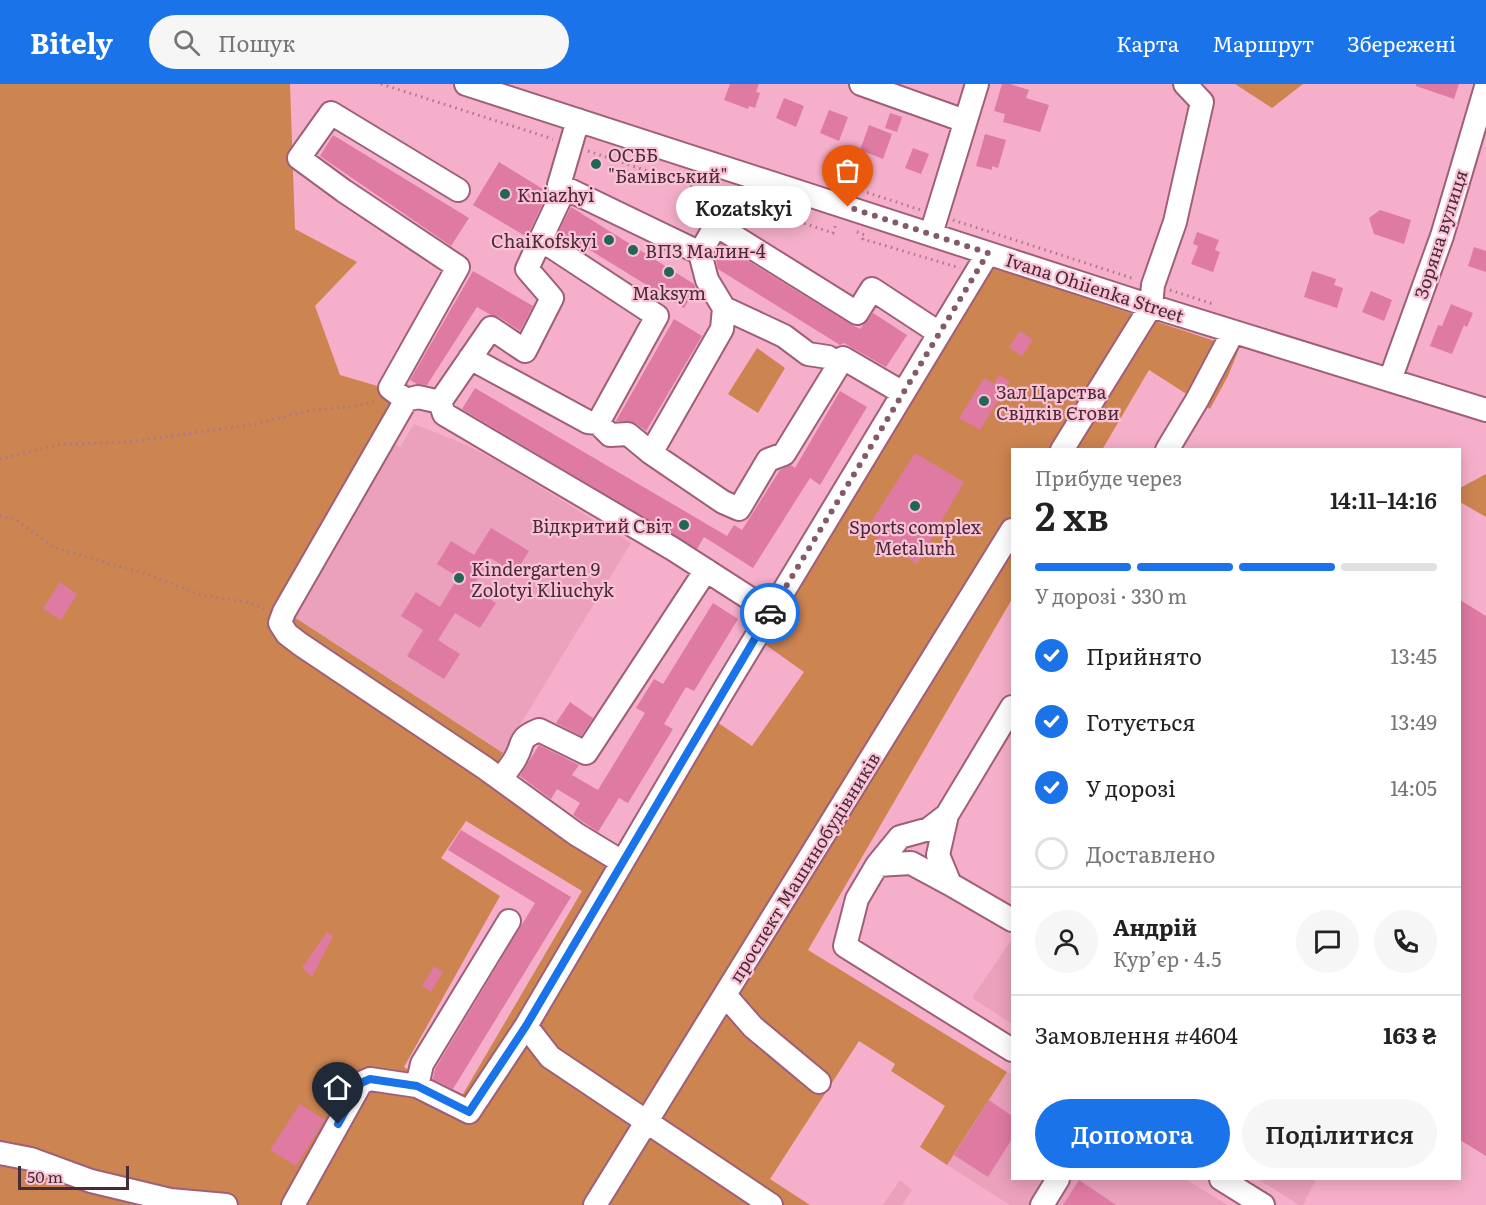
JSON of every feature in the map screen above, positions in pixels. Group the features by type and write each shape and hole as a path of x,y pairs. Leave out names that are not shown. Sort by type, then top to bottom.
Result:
{"street":[{"name":"Ivana Ohiienka Street","path":"466,84 528,94 578,120 934,224 988,253 1152,295 1233,332 1486,410"},
{"path":"861,84 965,121"},
{"path":"934,224 977,84"},
{"path":"1063,448 1152,295 1175,222 1202,102 1185,84"},
{"name":"Зоряна вулиця","path":"1390,380 1442,237 1486,87"},
{"path":"406,400 390,388 458,267 299,158 331,113 458,190"},
{"path":"440,402 491,328 525,351 552,298 528,268 561,196 559,185 578,120"},
{"path":"559,185 700,253"},
{"path":"839,364 828,357 808,354 784,336 724,308 707,280 700,253 716,225 857,313 872,289 939,333"},
{"path":"538,243 552,247 657,316 598,423"},
{"path":"293,1205 361,1083 370,1079 417,1086 469,1112 526,1026 771,612 988,253"},
{"path":"651,453 722,329 724,308"},
{"path":"1168,448 1233,332"},
{"path":"470,358 588,422 598,423 610,435 628,434 651,453 723,502 739,509 768,460 784,454 843,358 903,393"},
{"path":"440,402 418,397 406,400 284,612 280,623 286,634 300,644 501,779 576,834 622,862"},
{"path":"440,402 444,414 706,570 771,612"},
{"name":"проспект Машинобудівників","path":"595,1205 1011,532"},
{"path":"501,779 516,756 519,745 527,735 539,730 586,753 706,570"},
{"path":"950,884 938,855 947,815 1011,709"},
{"path":"947,815 929,829 900,837 877,865 857,899 845,946 1011,1049"},
{"path":"877,865 911,863 1011,919"},
{"path":"417,1086 422,1064 509,921"},
{"path":"725,995 753,1027 819,1082"},
{"path":"526,1026 550,1057 771,1205"},
{"path":"0,1153 31,1159 91,1181 170,1200 226,1205"},
{"path":"1042,1205 1057,1180"},
{"path":"1223,1180 1263,1205"}],"path":[{"path":"381,84 833,233 836,224 845,228"},
{"path":"850,187 934,224 1152,295 1219,306"},
{"path":"855,231 865,234 863,239 976,272"},
{"path":"0,459 62,444 130,442 255,424 311,410 351,407 396,397 406,400"},
{"path":"0,516 15,519 53,547 201,595 251,603 276,614 280,623"}],"shaded area":[{"path":"0,84 290,84 295,229 357,262 315,306 340,375 381,387 403,400 288,613 503,753 490,774 626,872 714,720 752,746 804,672 766,645 991,267 1239,349 1228,376 1210,409 1149,370 1103,448 1011,448 1011,601 808,950 1007,1072 947,1165 920,1147 945,1106 891,1071 895,1064 859,1041 770,1179 810,1205 0,1205","holes":["466,821 582,891 456,1106 404,1067 500,896 441,858"]},
{"path":"1235,84 1303,84 1272,108"},
{"path":"757,348 785,368 758,413 728,394"},
{"name":"Kindergarten 9 Zolotyi Kliuchyk","path":"414,424 464,444 500,462 631,543 503,753 288,613 385,439 400,447"},
{"path":"1486,474 1486,517 1461,503 1461,487"},
{"path":"1011,940 1011,1023 972,998"},
{"path":"1007,1072 1011,1074 1011,1180 1187,1180 1228,1205 1010,1205 947,1165"},
{"path":"900,1180 912,1190 902,1205 883,1205"},
{"path":"1260,1180 1316,1180 1303,1205 1299,1205"}],"building":[{"path":"730,84 759,84 756,92 760,93 755,108 749,106 748,109 724,100"},
{"path":"1002,84 1029,90 1026,98 1049,105 1040,132 1003,122 1005,114 994,111"},
{"path":"1416,84 1459,84 1454,99 1416,86"},
{"path":"784,98 804,106 796,127 776,118"},
{"path":"829,110 848,117 839,141 820,133"},
{"path":"890,113 902,117 897,132 885,128"},
{"path":"869,125 892,134 883,159 860,150"},
{"path":"985,134 1006,140 998,168 992,166 992,170 976,166"},
{"path":"333,135 469,218 451,246 320,156"},
{"path":"913,148 929,154 921,174 905,168"},
{"path":"499,162 546,191 547,194 527,237 473,205"},
{"path":"571,207 694,284 696,289 684,308 559,231"},
{"path":"1380,210 1411,220 1404,244 1374,234 1369,218"},
{"path":"1197,232 1219,240 1215,250 1220,252 1213,272 1191,264 1198,246 1193,244"},
{"path":"721,244 860,329 873,313 907,335 886,367 844,343 840,345 718,269 715,255"},
{"path":"1474,247 1486,251 1486,272 1468,266"},
{"path":"473,271 533,306 520,331 499,317 477,307 427,385 417,384 410,380"},
{"path":"1312,271 1336,279 1334,285 1343,288 1337,308 1304,297"},
{"path":"1371,291 1392,300 1384,321 1362,312"},
{"path":"1451,304 1473,313 1467,327 1464,325 1452,354 1430,346 1438,325 1442,326"},
{"path":"674,319 702,336 646,431 628,421 616,421"},
{"path":"1020,331 1033,340 1022,356 1009,347"},
{"name":"Зал Царства Свідків Єгови","path":"999,375 1010,381 980,430 959,418 984,378 994,384"},
{"path":"475,388 727,536 734,525 742,530 780,470 791,465 795,468 840,391 867,407 820,485 810,478 753,568 704,537 697,549 462,409"},
{"name":"Sports complex Metalurh","path":"915,453 964,482 917,564 866,530"},
{"path":"491,528 529,551 515,573 490,558 472,588 496,603 480,628 455,613 438,640 460,654 444,679 407,656 423,630 401,616 416,592 440,607 458,577 437,564 451,541 474,555"},
{"path":"60,582 77,594 61,620 43,609"},
{"path":"1461,601 1486,616 1486,1156 1461,1141"},
{"path":"713,603 738,619 694,691 686,687 664,724 673,729 628,803 619,798 598,832 573,815 580,803 557,789 551,799 520,776 539,745 579,765 572,775 598,790 645,713 636,708 654,679 663,684"},
{"path":"570,702 593,718 581,736 556,723"},
{"path":"461,830 571,897 453,1089 433,1079 435,1069 535,903 448,850"},
{"path":"327,932 333,936 312,977 302,968"},
{"path":"434,966 443,972 431,992 422,986"},
{"path":"989,1100 1011,1115 1011,1141 988,1177 954,1155"},
{"path":"300,1104 325,1120 296,1166 270,1150"},
{"path":"1079,1180 1116,1205 1063,1205"}],"way so far":[{"path":"770,613 988,253 848,207"}],"place":[{"name":"ОСББ \"Бамівський\"","path":"596,164"},
{"name":"Kniazhyi","path":"505,194"},
{"name":"Kozatskyi","path":"848,207"},
{"name":"ChaiKofskyi","path":"609,240"},
{"name":"ВПЗ Малин-4","path":"633,250"},
{"name":"Maksym","path":"669,272"},
{"name":"Зал Царства Свідків Єгови","path":"984,401"},
{"name":"Sports complex Metalurh","path":"915,506"},
{"name":"Відкритий Світ","path":"684,525"},
{"name":"Kindergarten 9 Zolotyi Kliuchyk","path":"459,578"}],"route":[{"path":"338,1124 361,1083 370,1079 417,1086 469,1112 526,1026 770,613"}]}
